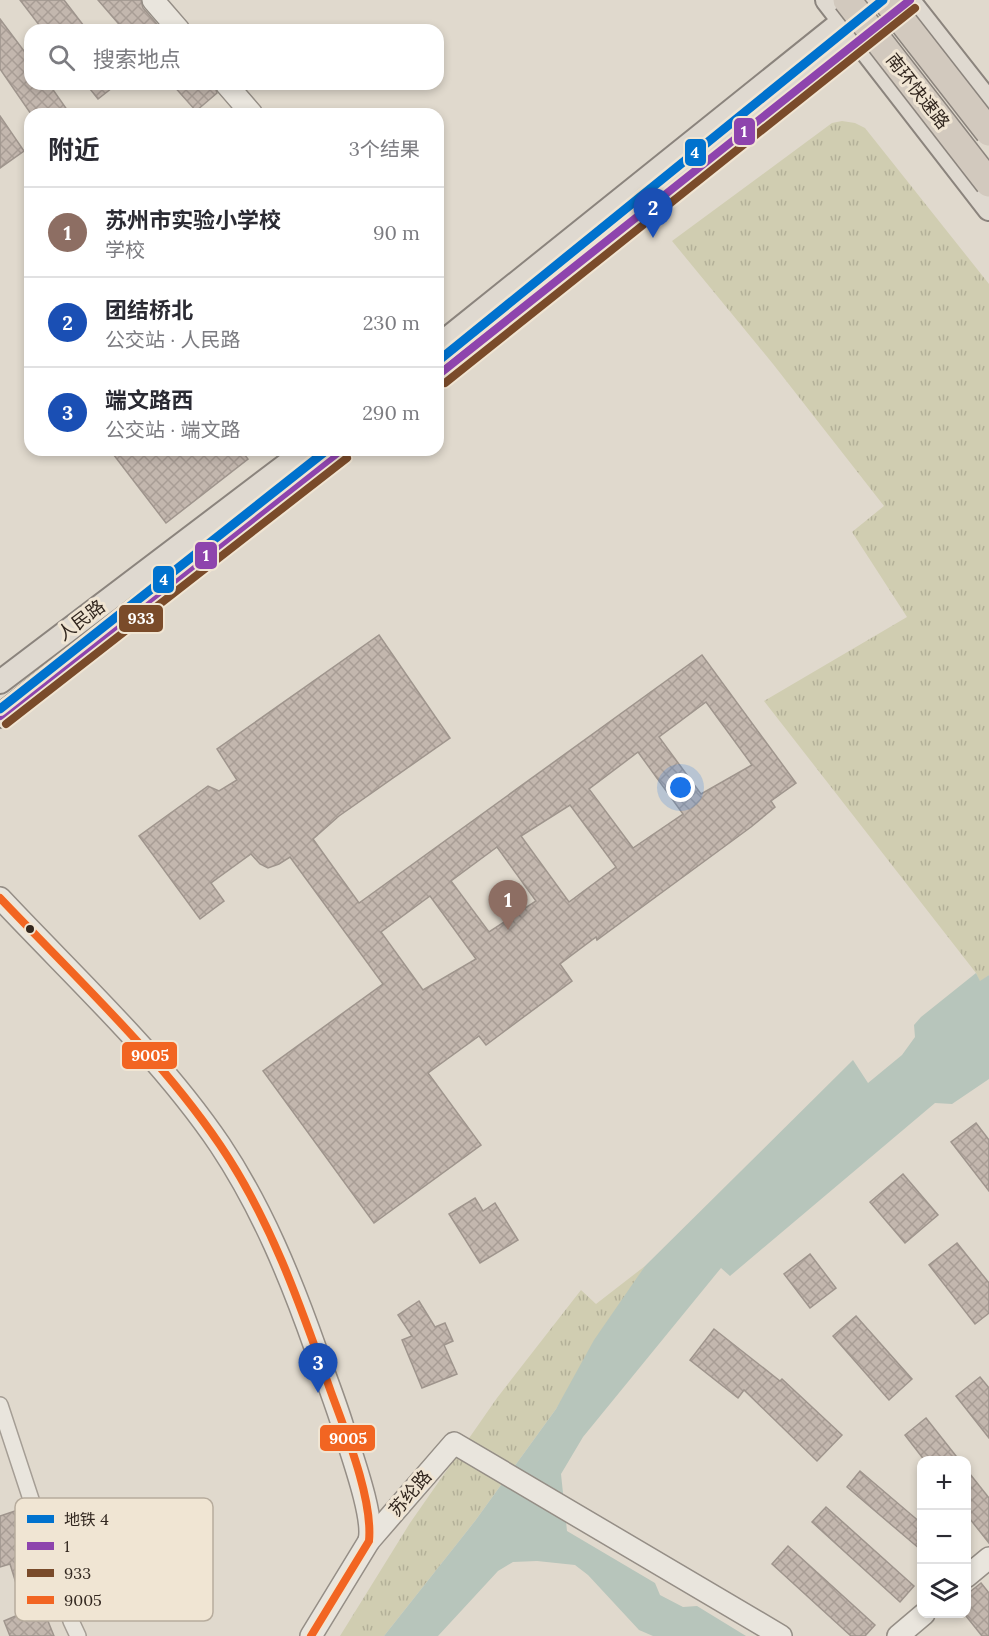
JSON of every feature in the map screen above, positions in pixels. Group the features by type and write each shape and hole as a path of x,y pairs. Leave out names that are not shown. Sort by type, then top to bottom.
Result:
{"highway":[{"name":"南环快速路","path":"886,0 989,132"},
{"name":"南环快速路","path":"845,11 989,183"}],"main road":[{"path":"827,0 845,11 858,41 989,209"},
{"path":"444,336 845,11 874,0"},
{"path":"444,370 909,0 989,103"},
{"name":"人民路","path":"0,682 298,456"},
{"name":"人民路","path":"0,716 333,456"}],"street":[{"path":"153,0 174,24"},
{"path":"231,90 247,108"},
{"path":"444,341 460,357"},
{"path":"0,898 162,1070 214,1138 239,1177 262,1218 289,1279 339,1414 361,1485 371,1532 369,1541"},
{"path":"0,1405 31,1498"},
{"name":"苏纶路","path":"310,1636 369,1541 454,1443 781,1636"},
{"path":"971,1573 989,1558"},
{"path":"898,1636 919,1618"},
{"path":"71,1621 78,1636"}],"green space":[{"path":"842,121 855,123 865,128 989,284 989,975 980,982 976,973 764,701 907,617 852,532 884,506 773,364 672,241 832,123"},
{"path":"645,1266 556,1409 475,1521 384,1636 340,1636 410,1523 497,1398 581,1290 596,1304"}],"shaded area":[{"path":"976,973 980,981 989,975 989,1079 952,1104 935,1103 730,1276 721,1268 583,1437 561,1474 567,1531 655,1583 660,1595 683,1607 697,1606 746,1636 653,1636 639,1630 588,1575 575,1565 537,1561 513,1562 498,1571 438,1636 384,1636 475,1521 556,1409 594,1340 645,1266 853,1060 868,1083 902,1055 915,1037 914,1025 921,1017"}],"building":[{"path":"20,0 64,0 82,24 38,24"},
{"path":"98,0 141,0 143,8 157,24 119,24"},
{"path":"0,19 24,51 24,90 53,90 66,108 27,108 0,69"},
{"path":"91,90 109,90 98,99"},
{"path":"177,90 216,90 217,93 200,108 193,108"},
{"path":"0,116 24,151 0,168"},
{"path":"115,456 246,456 248,459 166,523"},
{"path":"379,635 450,738 339,816 313,839 359,903 702,655 796,783 771,801 775,807 751,827 597,940 596,937 560,964 572,981 486,1045 479,1036 428,1073 481,1145 374,1223 263,1071 383,984 290,857 268,868 260,864 251,854 211,883 224,901 200,919 139,836 208,786 219,791 237,780 217,749","holes":["706,702 752,765 701,794 659,737","638,752 683,814 633,848 589,789","570,805 616,867 569,902 521,836","497,847 536,901 489,932 451,881","430,896 476,959 423,990 381,932"]},
{"path":"976,1123 989,1140 989,1191 951,1142"},
{"path":"903,1174 938,1215 905,1243 870,1202"},
{"path":"475,1198 483,1211 495,1203 518,1240 480,1263 449,1214"},
{"path":"957,1243 989,1283 989,1313 975,1324 929,1265"},
{"path":"810,1254 836,1288 810,1308 784,1274"},
{"path":"419,1301 435,1327 445,1323 453,1341 444,1345 457,1374 422,1388 402,1340 412,1336 398,1315"},
{"path":"856,1316 912,1379 889,1400 833,1336"},
{"path":"714,1329 780,1381 782,1379 842,1435 817,1461 744,1390 738,1398 690,1360"},
{"path":"980,1377 989,1388 989,1438 956,1396"},
{"path":"926,1418 956,1456 921,1456 905,1435"},
{"path":"860,1471 917,1520 917,1547 847,1487"},
{"path":"971,1475 989,1498 989,1543 971,1520"},
{"path":"826,1507 914,1586 900,1602 812,1522"},
{"path":"15,1511 15,1580 10,1564 0,1567 0,1516"},
{"path":"788,1546 875,1625 865,1636 851,1636 772,1564"},
{"path":"981,1583 989,1593 989,1636 982,1636 968,1618 971,1618 971,1591"},
{"path":"15,1616 15,1621 48,1621 54,1636 10,1636 4,1621"}],"metro line":[{"name":"4","path":"444,356 883,0"},
{"name":"4","path":"0,709 319,456"}],"transit line":[{"name":"1","path":"444,370 910,0"},
{"name":"933","path":"445,383 915,8"},
{"name":"1","path":"0,716 333,456"},
{"name":"933","path":"6,724 347,458"},
{"name":"9005","path":"0,898 115,1017 170,1079 220,1145 255,1203 270,1234 308,1328 351,1446 363,1486 369,1524 369,1541 311,1636"}],"place":[{"name":"团结桥北","path":"653,238"},
{"name":"苏州市实验小学校","path":"508,930"},
{"name":"端文路西","path":"318,1393"}]}
